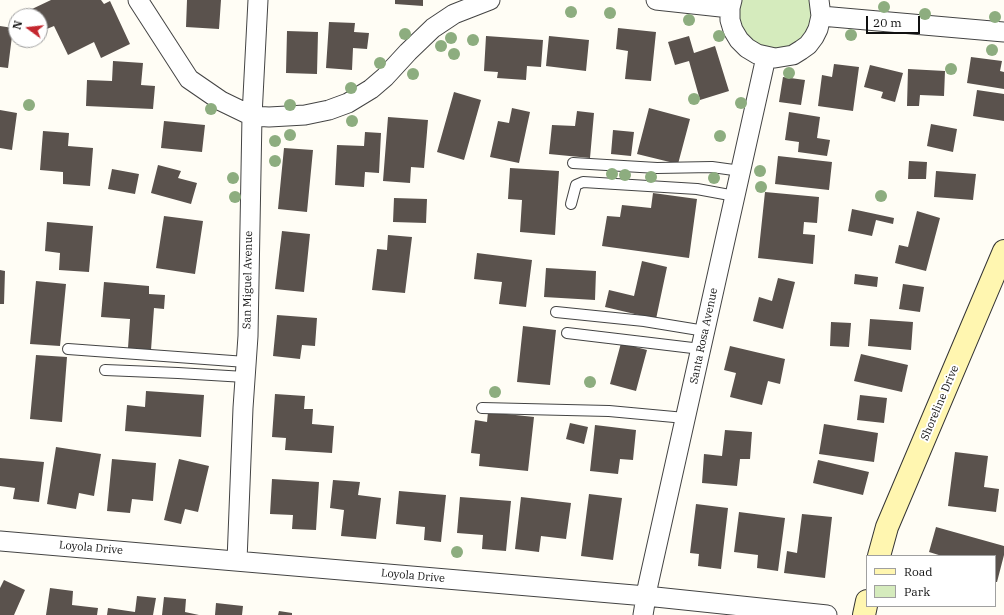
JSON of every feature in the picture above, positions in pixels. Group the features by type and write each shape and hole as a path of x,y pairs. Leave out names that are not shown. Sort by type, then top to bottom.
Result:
{"main road":[{"name":"Shoreline Drive","path":"879,555 887,527 1004,250"}],"street":[{"path":"138,0 189,79 221,102 252,116 269,117 305,115 329,110 348,103 371,89 433,28 454,14 490,0"},
{"name":"San Miguel Avenue","path":"237,561 246,370 252,116 258,0"},
{"path":"656,0 731,4 730,20 733,30 739,40 756,54 775,58 785,57 801,50 808,44 818,29 820,8 1004,32"},
{"name":"Santa Rosa Avenue","path":"643,615 685,418 766,57"},
{"name":"Loyola Drive","path":"0,541 646,596 827,615"}],"lane":[{"path":"573,163 657,168 712,167 740,171"},
{"path":"571,204 576,185 583,182 690,188 735,196"},
{"path":"556,312 644,321 703,340"},
{"path":"567,333 703,340"},
{"path":"68,349 246,370"},
{"path":"105,370 178,373 246,370"},
{"path":"482,408 609,412 685,418"}],"green space":[{"path":"732,0 819,0 801,50 747,48"}],"building":[{"path":"51,0 101,0 104,4 110,1 130,44 101,58 94,42 68,55 54,26 48,28 48,8 34,8"},
{"path":"187,0 221,0 219,29 186,27"},
{"path":"395,0 423,0 423,6 395,4"},
{"path":"329,22 355,23 354,32 369,33 367,49 353,48 352,70 326,68"},
{"path":"0,26 8,27 8,48 10,48 8,68 0,67"},
{"path":"618,28 656,32 651,81 625,79 628,51 616,49"},
{"path":"287,31 318,32 317,74 286,73"},
{"path":"486,36 543,40 541,67 527,66 526,80 497,78 498,72 484,71"},
{"path":"549,36 589,40 586,71 546,66"},
{"path":"689,36 694,53 715,46 729,91 700,100 689,61 675,65 668,42"},
{"path":"971,57 1002,61 1000,71 1004,72 1004,89 967,83"},
{"path":"113,61 143,63 141,85 155,86 153,109 86,106 87,80 112,81"},
{"path":"834,64 859,67 853,111 818,106 822,75 832,77"},
{"path":"870,65 903,73 895,102 881,98 883,92 864,87"},
{"path":"908,69 945,71 944,96 920,95 919,106 907,106"},
{"path":"783,77 805,80 801,105 779,102"},
{"path":"977,90 1004,94 1004,121 973,116"},
{"path":"454,92 481,100 464,160 437,152"},
{"path":"512,108 530,112 519,163 490,157 498,121 509,123"},
{"path":"649,108 690,119 678,164 637,154"},
{"path":"0,110 17,113 12,150 0,148"},
{"path":"577,111 594,113 590,158 549,154 552,125 575,126"},
{"path":"789,112 820,117 817,138 830,140 827,156 798,152 799,142 785,140"},
{"path":"388,117 428,120 424,168 411,167 410,183 383,181"},
{"path":"164,121 205,125 202,152 161,148"},
{"path":"931,124 957,129 953,152 927,146"},
{"path":"613,130 634,132 631,156 611,154"},
{"path":"43,131 69,133 68,146 93,148 90,186 63,184 63,172 40,170"},
{"path":"365,132 381,133 379,173 365,172 364,187 335,185 337,145 364,146"},
{"path":"284,148 313,150 307,212 278,209"},
{"path":"778,156 832,162 829,190 775,184"},
{"path":"909,161 927,162 926,179 908,179"},
{"path":"158,165 181,171 178,178 197,183 191,204 151,193"},
{"path":"510,168 559,171 555,235 520,232 522,200 508,199"},
{"path":"112,169 139,174 135,194 108,189"},
{"path":"936,171 976,174 973,200 934,197"},
{"path":"765,192 819,197 817,223 804,222 803,234 815,235 813,264 758,258"},
{"path":"653,193 697,199 689,258 602,246 607,216 620,217 622,205 651,208"},
{"path":"394,198 427,199 426,223 393,222"},
{"path":"852,209 894,218 893,224 876,220 872,236 848,231"},
{"path":"917,211 940,218 926,271 895,263 899,245 908,247"},
{"path":"164,216 203,221 195,274 156,268"},
{"path":"47,222 93,226 89,272 59,270 60,253 45,251"},
{"path":"282,231 310,234 304,292 275,289"},
{"path":"388,235 412,237 405,293 372,290 377,249 387,250"},
{"path":"477,253 532,260 526,307 499,304 502,282 474,279"},
{"path":"642,261 667,267 656,319 605,307 609,290 634,296"},
{"path":"546,268 596,271 595,300 544,297"},
{"path":"0,270 5,271 4,304 0,304"},
{"path":"855,274 878,277 877,287 854,284"},
{"path":"778,278 795,282 783,329 753,321 759,297 772,301"},
{"path":"36,281 66,284 60,346 30,344"},
{"path":"104,282 149,286 149,294 165,295 164,309 154,308 151,350 128,348 130,319 101,317"},
{"path":"903,284 924,287 920,312 899,309"},
{"path":"277,315 317,318 315,346 302,345 300,359 273,356"},
{"path":"870,319 913,322 911,350 868,346"},
{"path":"831,322 851,323 849,347 830,346"},
{"path":"523,326 556,330 550,385 517,382"},
{"path":"621,343 647,350 636,391 610,384"},
{"path":"730,346 785,359 780,384 768,381 762,405 730,397 736,373 724,370"},
{"path":"861,354 908,365 902,392 854,381"},
{"path":"36,355 67,357 62,422 30,419"},
{"path":"146,391 204,395 201,437 125,431 127,405 145,407"},
{"path":"275,394 305,396 304,409 313,409 312,424 334,426 332,453 285,450 286,438 272,437"},
{"path":"860,395 887,398 884,423 857,420"},
{"path":"488,412 534,417 528,471 479,466 480,454 471,453 475,420 487,422"},
{"path":"570,423 588,427 584,444 566,439"},
{"path":"824,424 878,433 874,462 819,454"},
{"path":"595,425 636,430 633,460 620,459 618,474 590,471"},
{"path":"725,430 752,432 750,459 740,459 737,486 702,483 704,454 722,456"},
{"path":"56,447 101,454 94,496 79,493 76,509 47,504"},
{"path":"955,452 988,456 984,487 999,489 996,512 948,506"},
{"path":"0,458 44,462 39,502 13,499 15,488 0,486"},
{"path":"112,459 156,463 153,501 132,499 130,513 107,511"},
{"path":"179,459 209,466 198,512 185,509 181,524 164,520"},
{"path":"818,460 869,472 863,495 813,483"},
{"path":"272,479 319,482 316,530 292,529 293,515 270,514"},
{"path":"333,480 360,482 358,495 381,498 376,539 341,536 344,510 330,508"},
{"path":"399,491 446,495 441,542 424,540 425,527 396,524"},
{"path":"589,494 622,498 613,560 581,556"},
{"path":"460,497 511,501 506,551 482,549 483,535 457,533"},
{"path":"521,497 571,503 566,539 541,536 539,552 515,549"},
{"path":"696,504 728,508 721,569 698,566 699,554 690,553"},
{"path":"739,512 785,518 778,571 757,568 758,555 734,552"},
{"path":"802,514 832,517 825,578 784,573 787,551 797,553"},
{"path":"936,527 1004,546 1004,555 997,582 996,555 939,555 929,552"},
{"path":"4,580 25,590 14,615 0,615 0,588"},
{"path":"50,588 73,591 72,605 98,608 97,615 46,615"},
{"path":"137,596 156,598 153,615 107,615 108,608 135,612"},
{"path":"164,597 186,599 185,612 199,615 162,615"},
{"path":"216,603 243,606 242,615 215,615"},
{"path":"279,611 292,613 292,615 278,615"}]}
